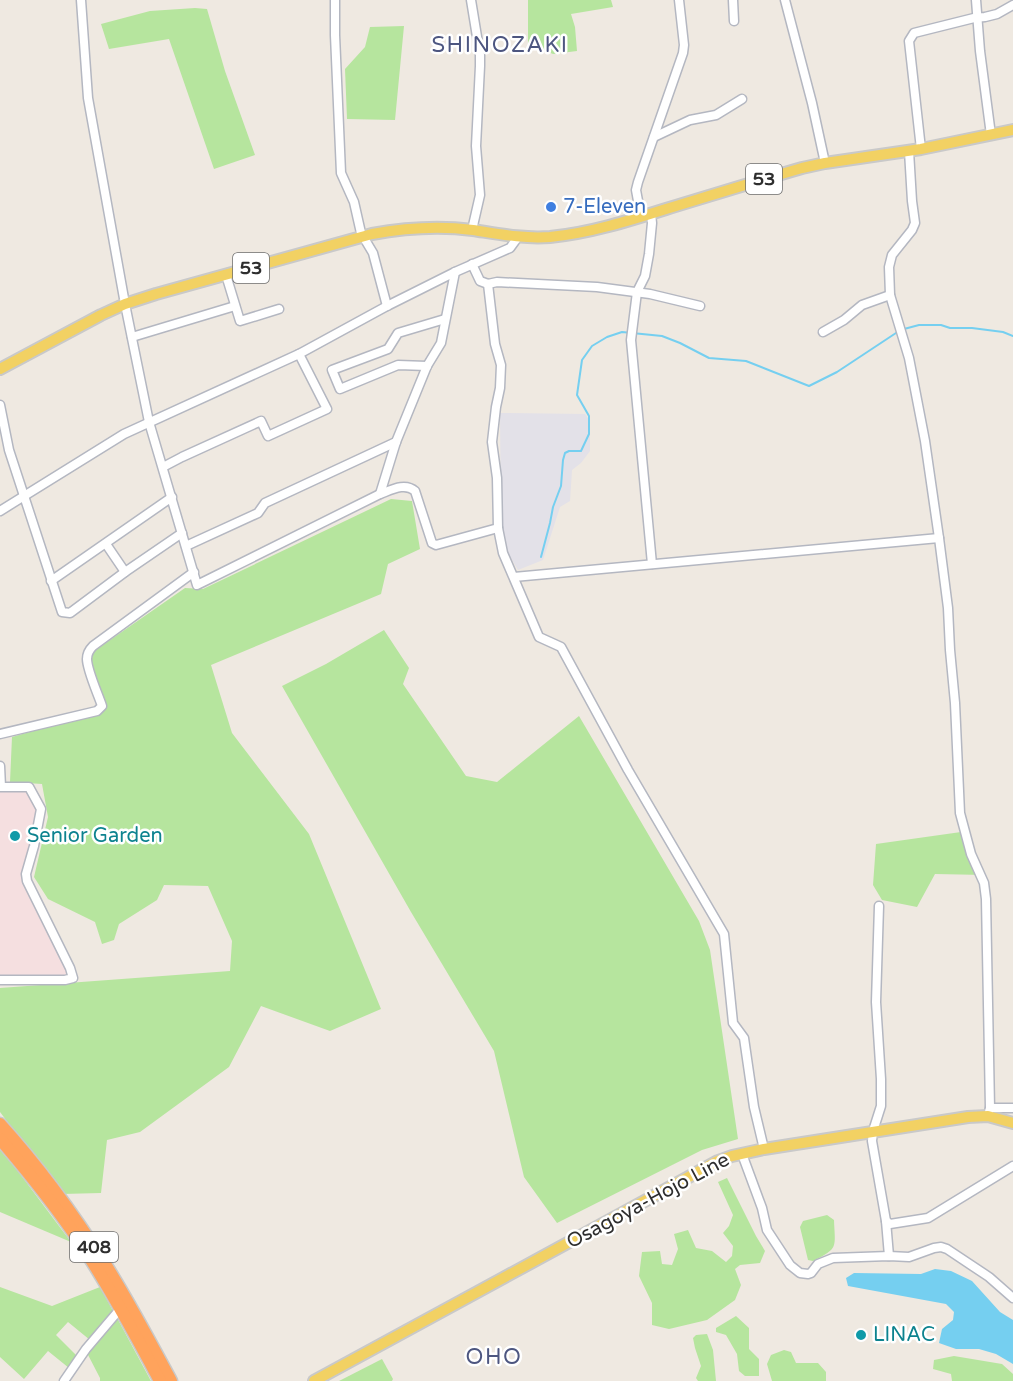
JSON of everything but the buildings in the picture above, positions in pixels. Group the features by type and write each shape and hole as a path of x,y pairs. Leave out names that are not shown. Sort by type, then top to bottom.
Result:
{"highway":[{"name":"408","path":"0,1124 38,1168 88,1237 171,1381"},
{"name":"408","path":"0,1139 30,1174 98,1271 160,1381"}],"main road":[{"name":"53","path":"0,369 125,304 364,237 416,229 447,228 518,237 550,237 581,232 646,216 825,163 915,150 1013,130"},
{"name":"Osagoya-Hojo Line","path":"314,1381 718,1161 764,1149 989,1112 1013,1123"}],"street":[{"path":"81,0 88,98 125,304 149,422 198,585 380,494 404,486 411,487 415,491 432,543 436,545 498,528"},
{"path":"335,0 334,35 342,173 354,202 361,233 373,253 387,306"},
{"path":"471,0 480,55 476,161 480,195 472,230"},
{"path":"652,564 631,339 638,292 645,276 649,254 651,223 636,190 683,53 679,0"},
{"path":"733,0 734,21"},
{"path":"785,0 825,163"},
{"path":"976,0 991,135"},
{"path":"1013,5 997,14 914,33 909,41 915,150 912,201 915,223 892,255 889,267 890,295 909,358 925,441 939,538 948,608 960,813 971,854 984,883 986,899 989,1112 1013,1108"},
{"path":"654,137 690,120 716,115 742,99"},
{"path":"0,511 124,434 299,354 387,306 510,248 518,237"},
{"path":"472,264 480,281 488,284 497,282 638,292 700,306"},
{"path":"380,494 396,442 427,366 441,343 455,272"},
{"path":"226,275 240,321 279,309"},
{"path":"488,284 495,344 501,364 492,442 497,478 498,528 503,553 539,637 561,647 628,770 724,934 733,1023 744,1038 754,1107 764,1149"},
{"path":"823,332 844,320 862,305 890,295"},
{"path":"132,337 236,306"},
{"path":"427,366 398,365 340,389 333,370 388,349 398,333 445,319"},
{"path":"163,467 261,421 268,436 327,409 299,354"},
{"path":"0,405 9,450 62,612 70,613 182,533"},
{"path":"186,546 258,513 266,503 396,442"},
{"path":"51,581 172,497"},
{"path":"514,577 939,538"},
{"path":"106,544 125,572"},
{"path":"0,734 97,711 102,706 88,666 89,650 194,573"},
{"path":"0,766 1,787 29,787 41,809 26,874 27,881 73,978 0,980"},
{"path":"879,906 876,1002 881,1106 872,1140 886,1221 889,1256"},
{"path":"742,1154 762,1208 764,1224 790,1266 800,1273 811,1273 818,1264 833,1258 909,1257 941,1247 989,1277 1013,1298"},
{"path":"886,1221 890,1224 928,1218 1013,1166"},
{"path":"64,1381 86,1349 120,1309"}],"shaded area":[{"path":"500,413 585,414 590,421 590,451 572,470 570,501 560,507 543,560 518,570 509,555 501,529"},
{"path":"27,790 37,810 29,857 24,869 70,973 68,977 0,977 0,791"}],"green space":[{"path":"528,0 611,0 613,7 571,14 575,27 577,51 553,54 528,43"},
{"path":"207,9 225,71 255,155 214,169 169,39 109,49 101,24 150,11"},
{"path":"404,26 395,120 347,119 345,69 365,47 370,27"},
{"path":"391,499 412,501 420,549 388,564 381,594 211,665 232,733 309,834 381,1009 330,1031 261,1006 229,1067 140,1132 107,1140 101,1193 62,1194 0,1112 0,988 230,971 232,941 208,886 164,885 157,900 119,924 114,940 102,944 95,922 48,899 34,877 48,817 42,784 10,782 12,737 103,711 90,654 185,588 203,589"},
{"path":"384,630 409,668 403,684 466,776 497,782 579,716 699,921 710,950 738,1139 702,1150 557,1223 524,1177 494,1051 411,912 282,686 326,664"},
{"path":"961,832 985,875 935,874 917,907 882,900 873,885 876,844"},
{"path":"0,1150 17,1170 71,1242 0,1212"},
{"path":"727,1178 765,1251 760,1263 740,1265 735,1269 741,1285 735,1300 707,1320 669,1329 652,1325 652,1303 639,1276 642,1252 660,1251 662,1264 672,1265 678,1249 674,1234 688,1230 696,1248 712,1251 726,1262 732,1256 733,1246 723,1233 729,1226 733,1215 718,1182"},
{"path":"827,1215 834,1220 834,1246 821,1257 813,1261 808,1260 800,1227 803,1221"},
{"path":"0,1287 52,1306 100,1287 114,1313 90,1340 68,1322 56,1335 78,1357 69,1368 48,1351 24,1379 0,1357"},
{"path":"116,1316 151,1381 100,1381 86,1351"},
{"path":"736,1316 749,1328 749,1349 759,1359 759,1376 745,1376 739,1371 737,1354 726,1335 716,1332 716,1328"},
{"path":"707,1334 713,1350 716,1381 698,1381 696,1378 701,1366 693,1338 696,1335"},
{"path":"784,1350 791,1352 796,1363 818,1363 826,1372 826,1381 772,1381 767,1364 771,1355"},
{"path":"954,1356 1002,1364 1013,1374 1013,1381 952,1381 951,1374 933,1369 934,1360"},
{"path":"382,1359 392,1381 339,1381"}],"water":[{"path":"935,1269 951,1271 972,1281 1000,1312 1013,1320 1013,1364 996,1354 979,1349 956,1349 939,1343 942,1329 953,1320 954,1312 946,1304 848,1286 846,1278 854,1273 921,1274"}],"waterway":[{"path":"904,329 919,325 941,325 950,328 1003,332 1013,336"},
{"path":"541,557 553,507 561,486 565,453 581,451 589,434 589,416 577,395 582,360 592,346 607,337 622,332 662,336 709,358 746,361 809,386 837,372 899,331"}],"place":[{"name":"7-Eleven","path":"551,207"},
{"name":"Senior Garden","path":"15,836"},
{"name":"LINAC","path":"861,1335"}],"district":[{"name":"SHINOZAKI","path":"500,45"},
{"name":"OHO","path":"494,1357"}]}
